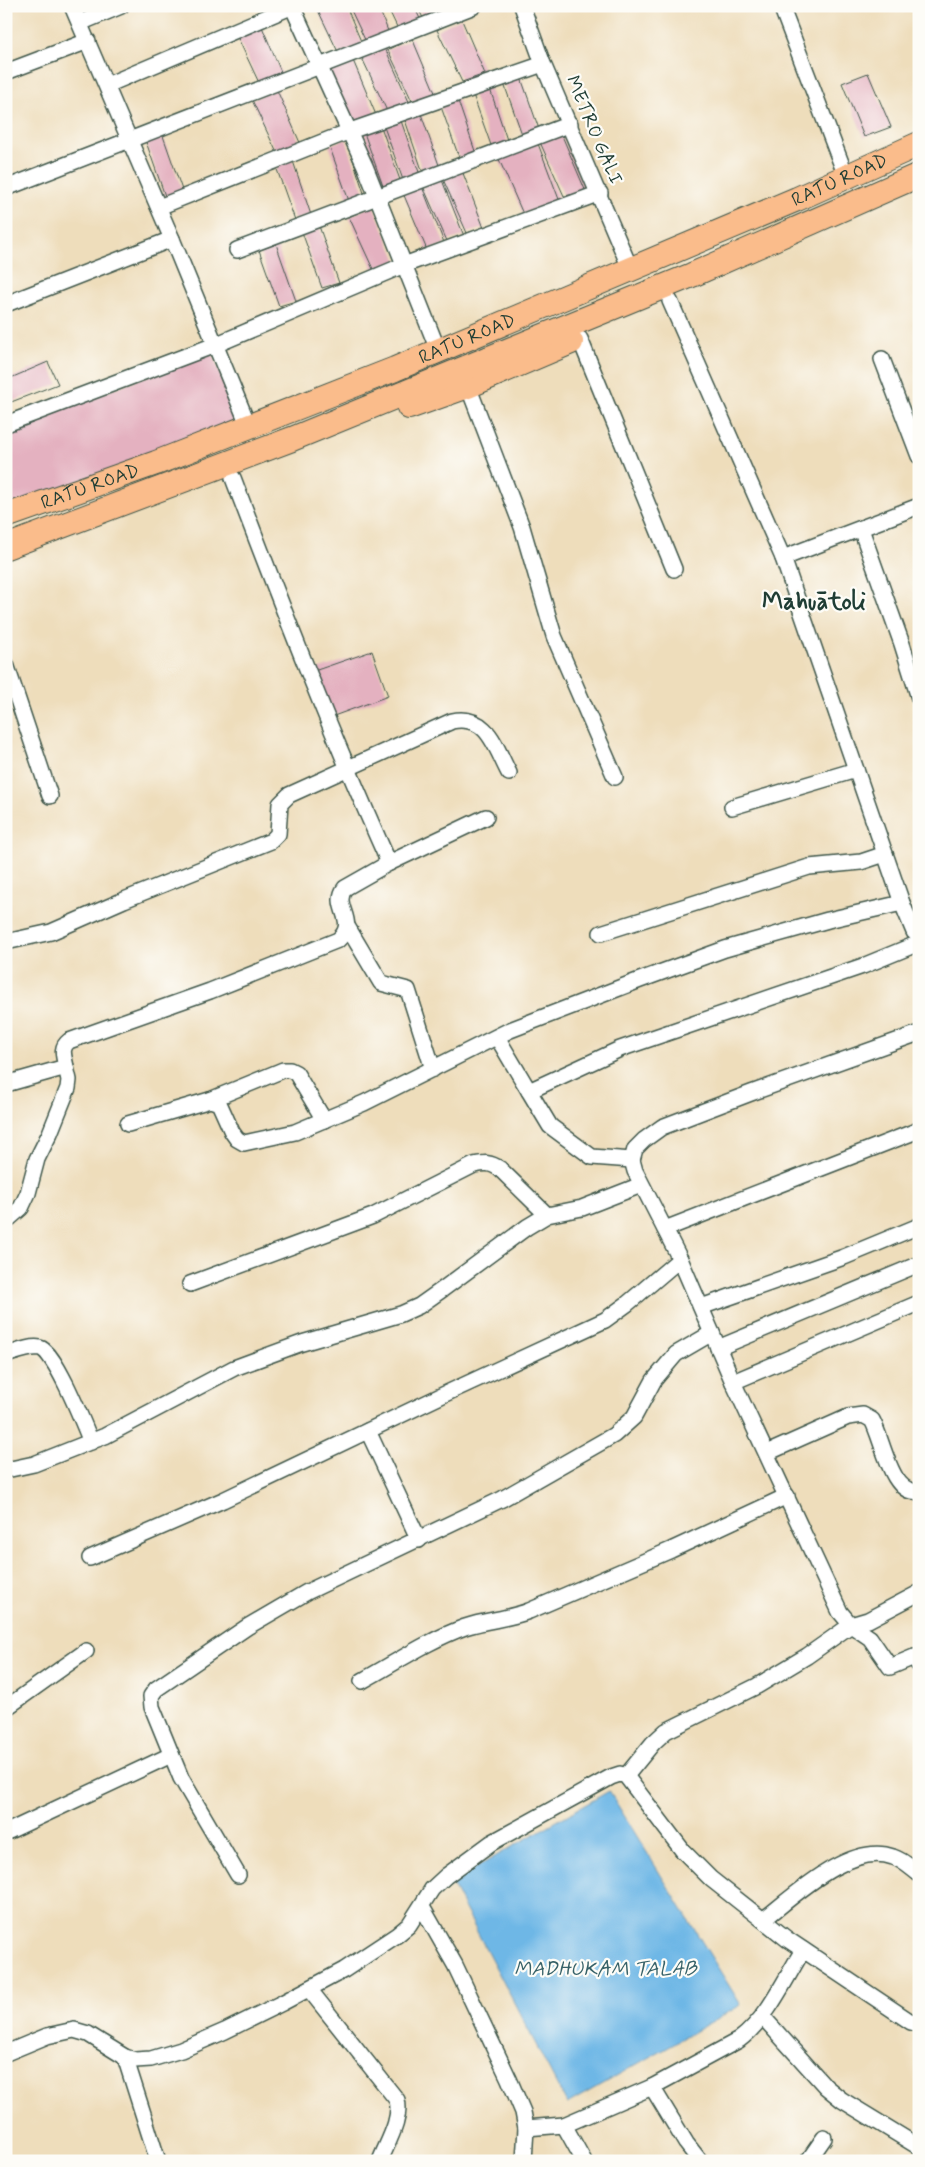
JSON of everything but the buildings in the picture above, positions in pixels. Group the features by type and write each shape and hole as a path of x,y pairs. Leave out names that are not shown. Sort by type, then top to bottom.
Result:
{"main road":[{"name":"RATU ROAD","path":"6,516 156,463 438,350 630,268 797,200 919,144"},
{"path":"6,529 349,398 686,260 919,157"},
{"path":"6,547 301,435 692,275 919,175"},
{"name":"RATU ROAD","path":"6,560 233,478 373,421 468,386 670,301 919,192"}],"street":[{"path":"72,6 172,239 249,427"},
{"path":"80,23 122,6"},
{"path":"107,85 293,6 350,131 438,350"},
{"path":"6,188 474,6"},
{"name":"METRO GALI","path":"522,6 544,64 630,268"},
{"path":"781,6 846,176"},
{"path":"6,72 88,41"},
{"path":"158,207 350,131 544,64"},
{"path":"238,250 376,196 570,124"},
{"path":"6,424 215,345 404,266 600,193"},
{"path":"6,304 172,239"},
{"path":"670,301 783,558 902,903 914,932 919,936"},
{"path":"580,338 674,570"},
{"path":"882,359 919,456"},
{"path":"468,386 522,527 554,636 614,777"},
{"path":"233,478 296,645 347,770 389,862"},
{"path":"783,558 919,506"},
{"path":"861,529 919,698"},
{"path":"6,664 50,796"},
{"path":"6,942 51,932 124,900 271,841 278,834 280,804 289,795 437,727 464,719 474,721 483,727 490,736 509,773"},
{"path":"732,808 856,770"},
{"path":"433,1069 408,990 381,983 347,926 340,894 345,888 389,862 486,817"},
{"path":"601,933 809,867 861,862 885,854"},
{"path":"210,1100 219,1103 232,1132 237,1139 244,1143 295,1132 364,1103 497,1037 640,980 725,949 828,920 902,903"},
{"path":"6,1221 20,1208 28,1194 37,1159 50,1133 68,1088 69,1080 63,1051 64,1045 70,1041 210,991 338,940 344,934 347,926"},
{"path":"529,1091 620,1049 864,966 919,943"},
{"path":"919,1033 751,1092 662,1128 644,1140 635,1150 632,1160 641,1185 680,1259 733,1382 840,1612 852,1625 870,1638 890,1667 914,1657 919,1665"},
{"path":"497,1037 550,1126 592,1157 632,1160"},
{"path":"6,1084 66,1067"},
{"path":"128,1124 210,1100 283,1070 290,1070 296,1073 324,1120"},
{"path":"665,1230 919,1130"},
{"path":"190,1284 374,1216 474,1165 486,1163 500,1169 548,1216"},
{"path":"6,1470 34,1464 91,1442 234,1368 302,1343 401,1314 419,1306 527,1227 548,1216 582,1208 641,1185"},
{"path":"701,1308 844,1257 919,1226"},
{"path":"90,1558 223,1500 604,1320 627,1304 680,1259"},
{"path":"718,1348 919,1264"},
{"path":"733,1382 919,1303"},
{"path":"238,1875 180,1778 152,1707 151,1696 156,1689 247,1627 307,1592 502,1499 614,1435 634,1417 654,1380 676,1354 712,1333"},
{"path":"6,1355 40,1348 48,1352 57,1365 91,1442"},
{"path":"767,1453 848,1417 863,1415 872,1420 893,1476 901,1487 911,1492 919,1491"},
{"path":"368,1431 419,1540"},
{"path":"362,1681 447,1635 466,1627 513,1617 529,1611 672,1550 787,1496"},
{"path":"626,1776 653,1743 666,1731 757,1686 808,1656 852,1625 868,1620 919,1594"},
{"path":"6,1708 86,1651"},
{"path":"9,1831 171,1755"},
{"path":"6,2053 47,2036 74,2030 88,2034 125,2057 135,2060 151,2059 181,2050 266,2011 344,1970 410,1926 432,1889 446,1876 491,1843 611,1777 620,1774 626,1776 693,1862 711,1879 803,1950 911,2022 919,2024"},
{"path":"763,1920 816,1879 852,1859 881,1855 893,1857 919,1874"},
{"path":"422,1907 454,1965 523,2112 526,2128 524,2161"},
{"path":"526,2128 564,2125 652,2087 739,2040 752,2030 763,2017 803,1950"},
{"path":"309,1989 397,2100 399,2108 396,2120 380,2161"},
{"path":"763,2017 826,2087 842,2100 919,2147"},
{"path":"125,2057 158,2161"},
{"path":"652,2087 686,2143 700,2161"},
{"path":"564,2125 584,2161"},
{"path":"808,2161 824,2138"}],"water":[{"name":"MADHUKAM TALAB","path":"609,1791 741,2005 567,2104 451,1882"}],"district":[{"name":"Mahuātoli","path":"814,602"}]}
